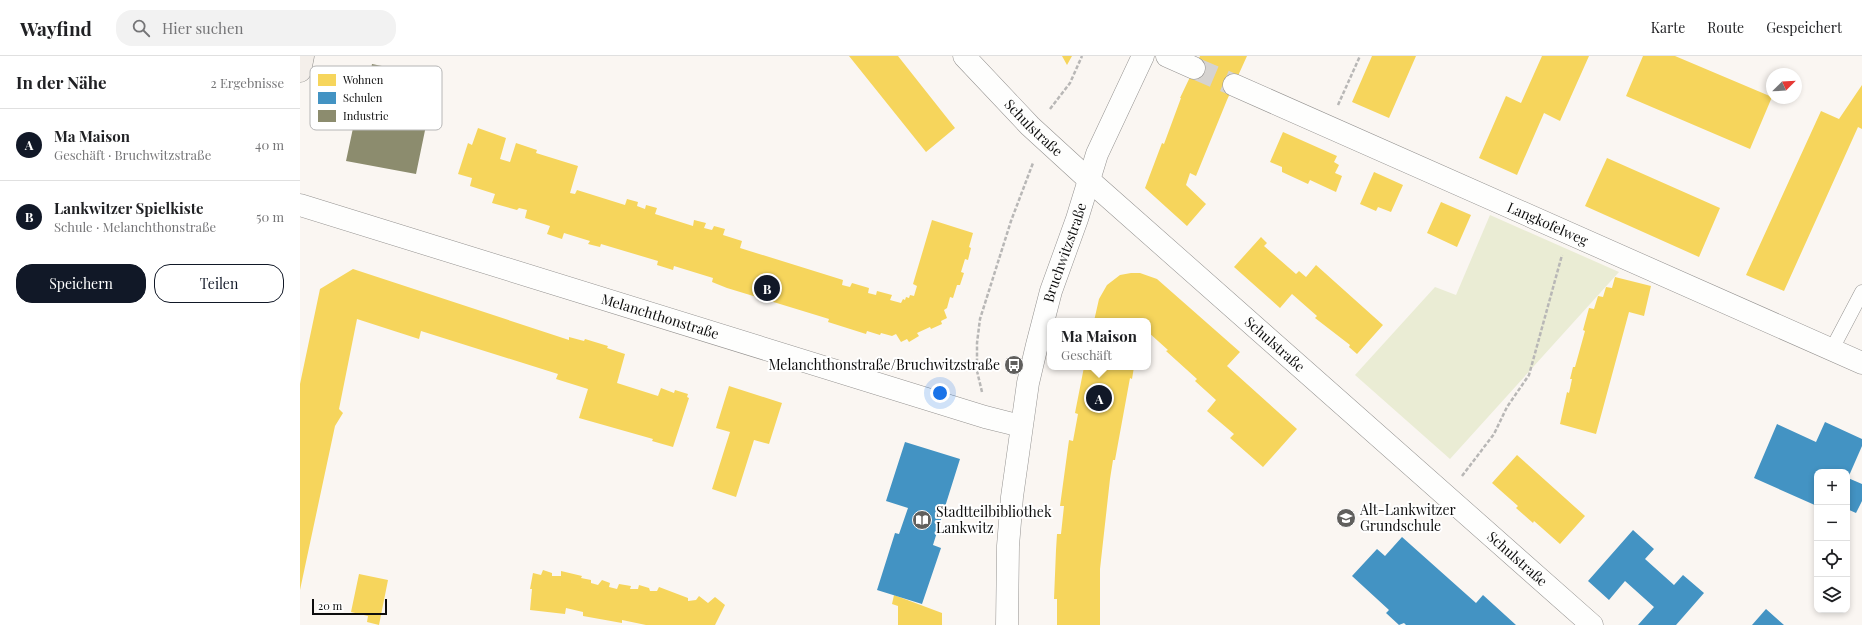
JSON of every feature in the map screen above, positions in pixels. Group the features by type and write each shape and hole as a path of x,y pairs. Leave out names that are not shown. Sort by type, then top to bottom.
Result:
{"main road":[{"path":"300,71 303,56"}],"street":[{"name":"Schulstraße","path":"964,56 1030,126 1089,180 1592,625"},
{"name":"Bruchwitzstraße","path":"1007,625 1008,546 1012,497 1028,383 1051,291 1089,180 1108,127 1143,56"},
{"path":"1167,56 1194,68"},
{"name":"Langkofelweg","path":"1234,85 1862,363"},
{"name":"Melanchthonstraße","path":"300,205 985,417 1021,426"}],"lane":[{"path":"1832,349 1862,292"}],"path":[{"path":"1050,109 1070,83 1082,56"},
{"path":"1337,107 1360,56"},
{"path":"984,396 977,371 976,343 980,319 1011,221 1033,163"},
{"path":"1462,476 1494,434 1507,407 1530,375 1562,252"}],"green space":[{"path":"1490,215 1619,272 1450,459 1355,375 1435,287 1456,295"}],"building: Wohnen":[{"path":"849,56 898,56 955,128 926,152"},
{"path":"1062,56 1072,56 1067,65"},
{"path":"1200,56 1247,56 1196,176 1190,173 1186,185 1206,204 1187,226 1145,188 1162,143 1164,144 1180,98"},
{"path":"1372,56 1416,56 1389,118 1352,102"},
{"path":"1542,56 1589,56 1560,121 1544,113 1517,175 1479,158 1506,96 1521,103"},
{"path":"1643,56 1675,56 1766,94 1766,104 1769,104 1750,149 1626,96"},
{"path":"1862,85 1862,129 1858,127 1784,291 1746,275 1821,111 1839,119"},
{"path":"478,128 506,138 500,159 510,162 516,143 537,150 536,153 578,166 570,193 575,194 577,190 625,205 627,199 638,202 637,206 645,209 646,205 657,208 655,214 693,226 694,220 706,223 704,228 712,230 714,226 725,229 723,235 742,241 740,248 843,280 842,285 850,287 852,283 869,288 868,293 876,295 877,291 892,295 890,300 901,303 906,297 909,298 910,295 914,296 917,286 913,284 932,220 973,233 969,247 971,248 968,260 965,259 961,272 964,273 960,285 957,285 953,298 950,297 947,308 944,310 947,318 941,321 942,324 931,329 930,327 917,333 919,336 909,342 907,339 901,342 896,334 892,336 881,333 880,335 867,331 866,334 828,322 829,319 727,288 712,282 713,278 674,266 673,270 657,265 658,261 601,244 600,247 588,244 590,241 564,233 562,239 547,234 550,226 525,218 527,210 519,208 517,210 492,203 495,194 470,186 472,178 458,174 468,143 472,145"},
{"path":"1283,132 1337,156 1334,162 1339,165 1335,173 1342,176 1336,192 1310,180 1308,184 1282,172 1282,167 1270,162"},
{"path":"1607,158 1720,208 1699,257 1585,206"},
{"path":"1374,172 1403,185 1391,212 1378,207 1376,211 1360,204"},
{"path":"1441,202 1471,215 1457,247 1427,233"},
{"path":"1261,237 1267,243 1264,246 1296,274 1299,271 1306,277 1316,265 1383,325 1357,354 1349,347 1350,345 1315,318 1317,316 1292,294 1280,308 1234,267"},
{"path":"353,269 569,340 569,337 584,341 585,339 608,346 607,348 625,354 617,383 658,396 661,388 674,393 675,390 688,394 687,397 689,398 673,447 652,441 653,439 579,418 588,389 556,379 558,374 421,331 419,339 357,319 339,409 343,413 335,426 300,590 300,384 320,289"},
{"path":"1140,273 1157,279 1240,352 1227,366 1297,429 1263,467 1230,438 1234,434 1207,411 1216,400 1195,381 1197,379 1166,351 1168,350 1151,335 1151,318 1095,318 1099,299 1107,285 1120,275"},
{"path":"1615,277 1651,286 1644,316 1629,312 1596,434 1560,424 1567,392 1569,393 1573,367 1575,367 1585,331 1583,330 1589,308 1594,309 1598,296 1603,297 1606,287 1612,288"},
{"path":"1083,370 1134,370 1132,379 1130,378 1115,460 1113,460 1110,479 1100,569 1100,625 1057,625 1057,599 1054,599 1057,534 1061,534 1064,506 1060,506 1069,440 1073,441 1078,414 1075,413"},
{"path":"729,386 782,403 769,444 754,440 736,497 712,489 730,432 716,428"},
{"path":"1517,455 1585,516 1560,544 1534,521 1533,523 1516,508 1518,506 1492,483"},
{"path":"543,570 552,573 552,576 561,576 561,571 582,576 581,578 591,580 591,583 598,585 602,580 610,583 609,587 617,589 619,584 631,586 630,589 638,589 639,585 649,588 650,591 657,591 659,587 688,598 688,601 696,600 699,596 708,603 715,597 725,605 715,625 646,625 622,620 622,623 583,616 583,612 566,608 565,614 530,610 532,589 530,589 533,573 541,575"},
{"path":"359,574 388,580 379,625 367,622 368,616 351,612"},
{"path":"894,595 942,613 942,625 898,625 898,606 892,604"}],"building: Schulen":[{"path":"1825,422 1862,439 1862,446 1850,473 1850,469 1814,469 1814,505 1754,478 1777,424 1816,442"},
{"name":"Stadtteilbibliothek Lankwitz","path":"905,442 960,459 933,545 941,548 922,604 877,590 895,533 899,534 908,508 886,501"},
{"path":"1850,479 1862,484 1862,501 1856,513 1850,510"},
{"path":"1633,530 1654,549 1645,559 1674,585 1683,575 1704,593 1676,625 1638,625 1654,607 1625,581 1609,600 1588,581"},
{"path":"1402,537 1476,603 1483,595 1516,625 1406,625 1404,623 1399,625 1386,613 1389,610 1352,576 1377,549 1385,556"},
{"path":"1766,609 1784,625 1752,625"}],"building: Industrie":[{"path":"372,64 382,66 372,66"},
{"path":"353,130 425,130 416,174 346,161"}],"tunnel":[{"path":"1194,68 1234,85"}],"place":[{"name":"Lankwitzer Spielkiste","path":"767,288"},
{"name":"Melanchthonstraße/Bruchwitzstraße","path":"1014,365"},
{"name":"Ma Maison","path":"1099,398"},
{"name":"Alt-Lankwitzer Grundschule","path":"1346,518"},
{"name":"Stadtteilbibliothek Lankwitz","path":"922,520"}]}
